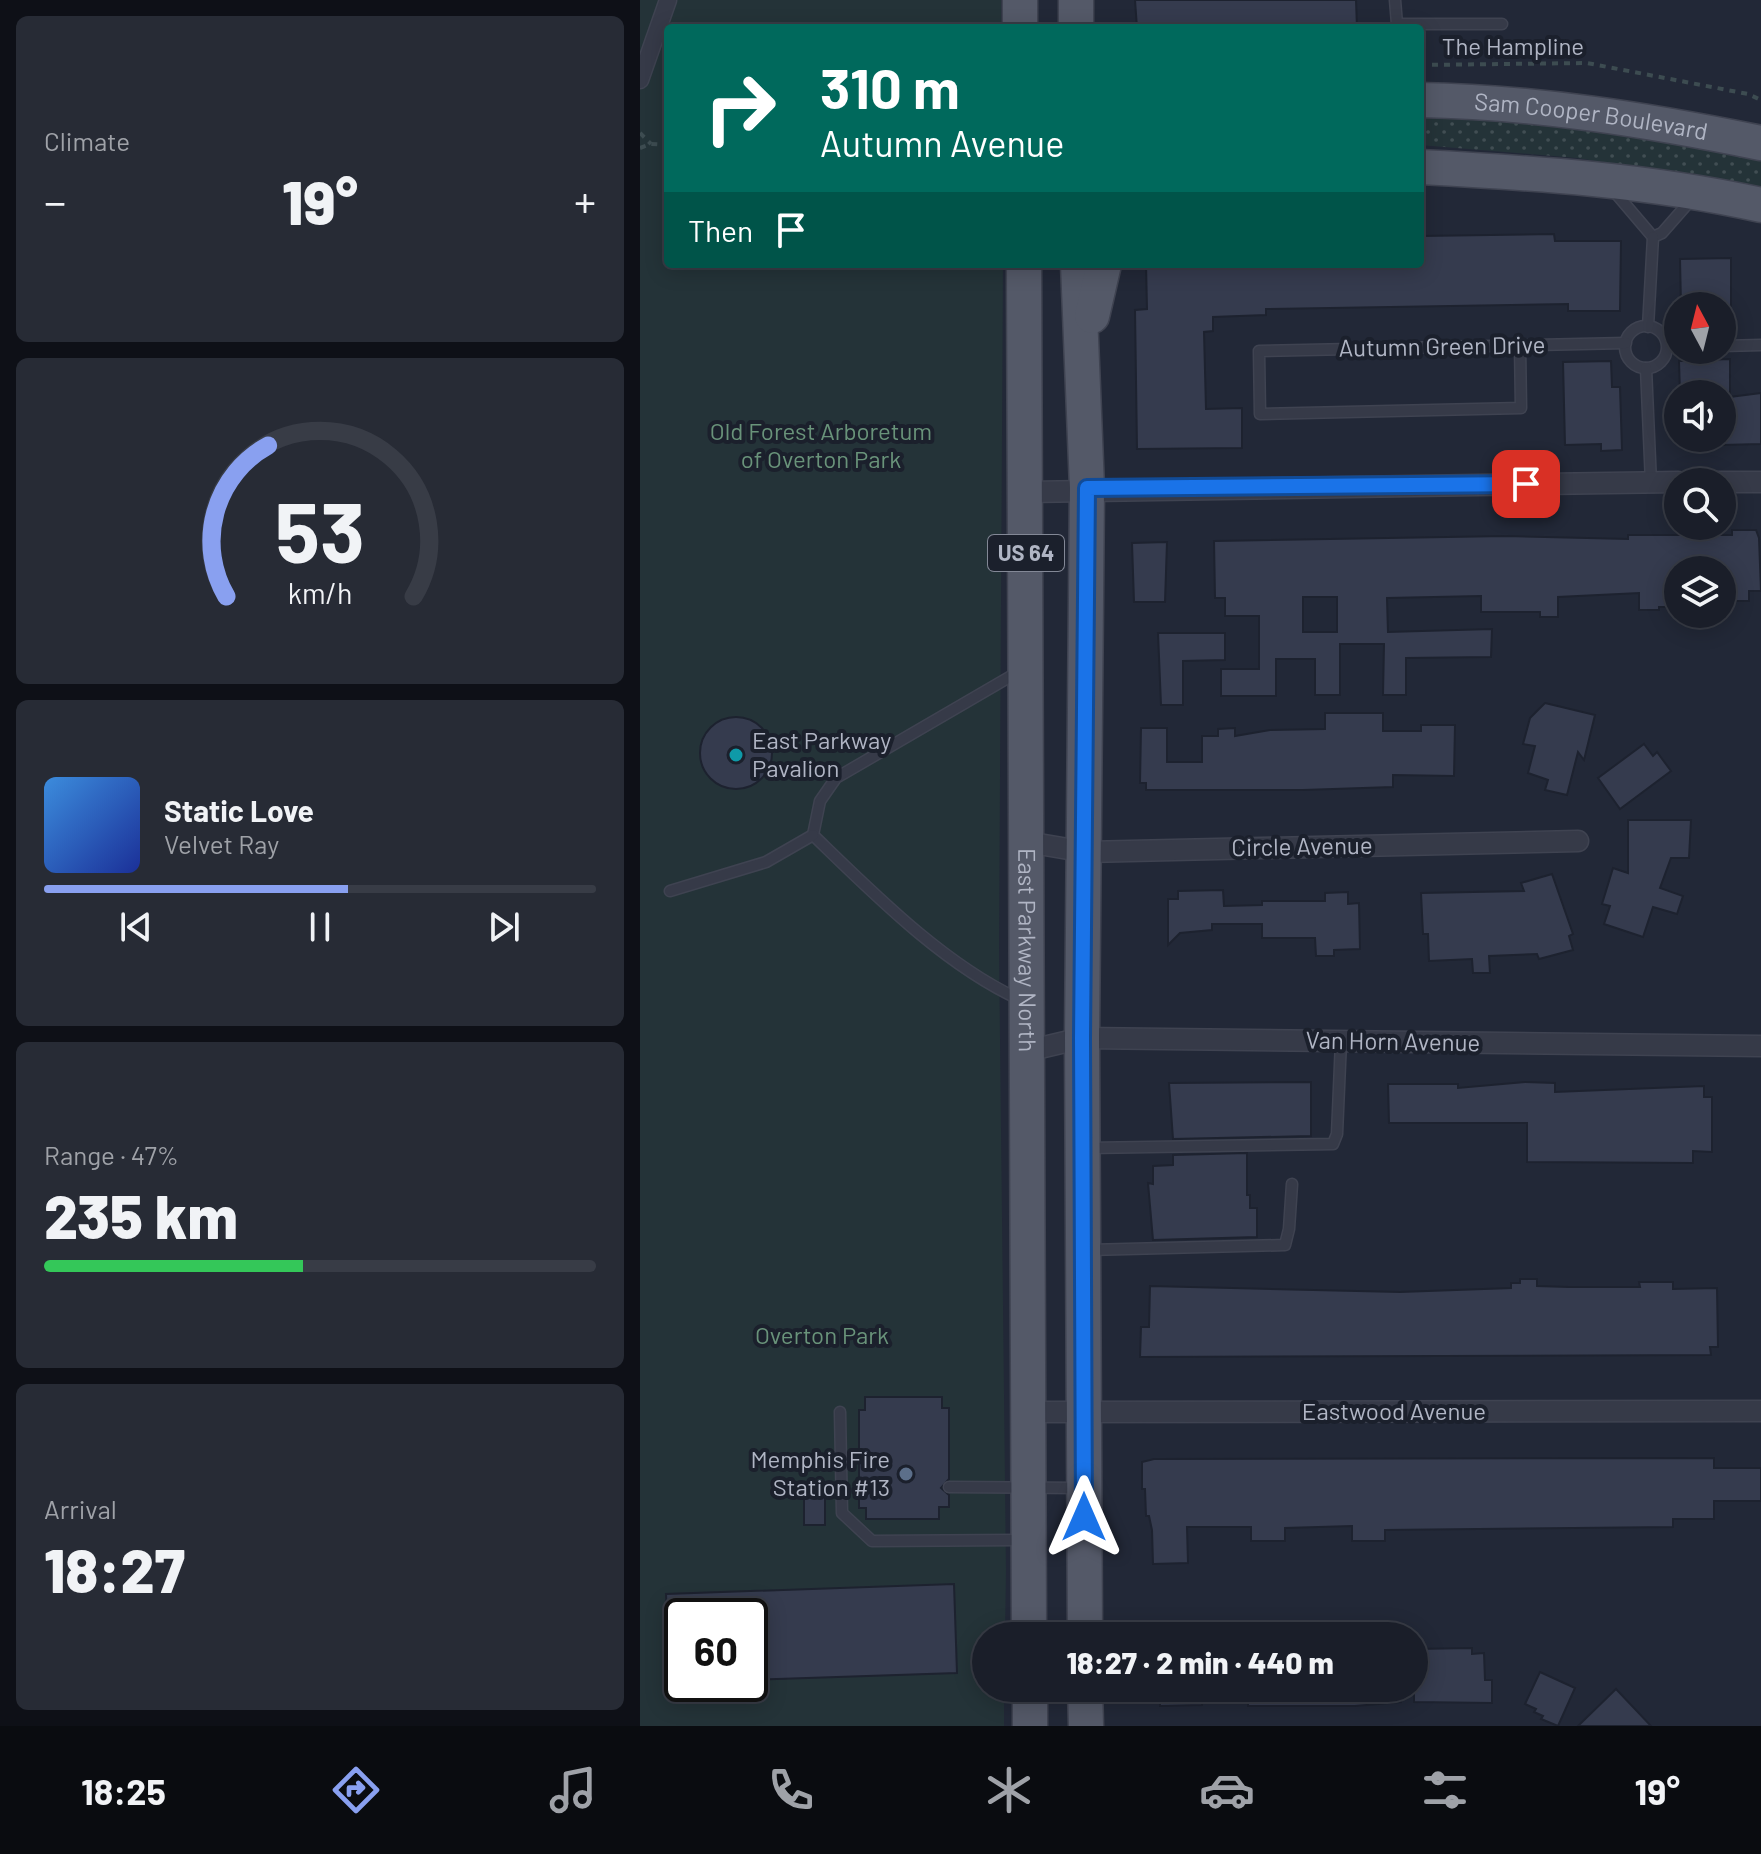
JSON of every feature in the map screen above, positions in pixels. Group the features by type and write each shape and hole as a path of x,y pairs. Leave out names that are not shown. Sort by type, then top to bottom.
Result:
{"main road":[{"path":"1020,0 1020,24"},
{"path":"1076,0 1076,24"},
{"name":"Sam Cooper Boulevard","path":"1424,100 1491,101 1640,118 1761,143"},
{"path":"1424,167 1604,180 1701,192 1761,205"},
{"name":"East Parkway North","path":"1024,268 1029,1622"},
{"name":"US 64","path":"1078,268 1087,488 1082,1038 1085,1622"},
{"path":"1082,359 1103,268"},
{"path":"1030,1702 1030,1726"},
{"path":"1085,1702 1086,1726"}],"street":[{"path":"640,80 668,0"},
{"path":"1736,482 1761,482"},
{"path":"1026,492 1087,488 1664,483"},
{"name":"Circle Avenue","path":"1027,842 1086,852 1578,841"},
{"name":"Van Horn Avenue","path":"1027,1051 1082,1038 1761,1046"},
{"name":"Eastwood Avenue","path":"1026,1412 1761,1411"}],"lane":[{"path":"1395,0 1397,24 1502,24"},
{"path":"1604,180 1653,237 1648,327"},
{"path":"1653,237 1662,233 1701,192"},
{"path":"1646,368 1631,361 1626,343 1632,332 1648,327 1664,337"},
{"name":"Autumn Green Drive","path":"1520,345 1521,408 1260,414 1259,351 1520,345 1626,343"},
{"path":"1736,346 1761,345"},
{"path":"1646,368 1664,357"},
{"path":"1646,368 1651,483"},
{"path":"670,891 766,862 813,835 820,801 836,778 1026,667"},
{"path":"813,835 933,943 1004,993 1027,1003"},
{"path":"1082,1148 1333,1144 1337,1134 1341,1041"},
{"path":"1082,1251 1285,1245 1292,1184"},
{"path":"840,1412 842,1513 872,1541 1028,1540"},
{"path":"949,1487 1084,1488"}],"path":[{"name":"The Hampline","path":"1424,65 1587,63 1748,94 1761,100"},
{"path":"640,133 651,144"},
{"path":"640,148 651,144 664,145"}],"green space":[{"name":"Overton Park","path":"640,0 1001,0 1001,24 664,24 664,268 1003,268 999,950 1005,1622 972,1622 972,1702 1004,1702 1004,1726 640,1726"},
{"path":"1424,117 1549,125 1761,161 1761,187 1577,158 1424,145"}],"building":[{"path":"1135,0 1356,0 1357,24 1137,24"},
{"path":"1554,234 1555,241 1621,241 1620,311 1568,311 1568,304 1266,309 1266,315 1213,317 1213,331 1204,332 1206,409 1242,408 1242,448 1137,449 1135,310 1147,309 1146,268 1424,268 1424,236"},
{"path":"1731,258 1731,292 1681,292 1680,259"},
{"path":"1611,361 1612,387 1620,387 1622,450 1601,451 1601,444 1565,445 1563,362"},
{"path":"1679,364 1730,364 1730,380 1680,380"},
{"path":"1761,393 1761,444 1736,445 1736,396"},
{"path":"1736,530 1756,530 1761,591 1749,591 1749,601 1736,601 1736,556 1664,556 1664,607 1659,607 1659,610 1639,610 1639,593 1558,597 1558,617 1540,617 1540,612 1481,612 1481,596 1387,598 1388,632 1492,629 1491,657 1406,658 1406,695 1383,695 1384,644 1340,644 1340,695 1315,695 1315,659 1276,659 1276,696 1221,696 1221,669 1259,669 1259,616 1225,616 1225,598 1215,598 1214,541 1506,536 1628,539 1628,535 1664,535 1664,540 1736,540","holes":["1303,597 1337,597 1337,632 1303,632"]},
{"path":"1167,542 1165,602 1134,602 1132,543"},
{"path":"1158,633 1225,633 1225,660 1183,661 1183,705 1161,705"},
{"path":"1545,703 1595,715 1584,760 1578,752 1567,795 1545,790 1548,780 1528,773 1535,746 1523,744 1530,718"},
{"path":"1325,713 1383,713 1383,731 1421,731 1421,725 1455,725 1454,776 1393,775 1393,787 1303,790 1146,790 1146,783 1140,783 1141,728 1167,728 1167,762 1202,762 1202,736 1218,736 1218,729 1235,728 1235,736 1270,730 1325,729"},
{"name":"East Parkway Pavalion","path":"736,717 756,723 766,733 772,753 766,773 756,783 736,789 716,783 706,773 700,753 706,733 716,723"},
{"path":"1644,744 1653,756 1657,752 1671,771 1620,809 1598,778"},
{"path":"1628,820 1691,820 1689,858 1671,858 1660,888 1683,896 1677,914 1653,907 1643,937 1604,924 1610,906 1602,904 1613,868 1628,873"},
{"path":"1552,874 1573,934 1569,936 1573,950 1539,959 1537,954 1489,956 1490,973 1473,973 1472,959 1429,961 1428,934 1423,934 1421,893 1524,891 1521,883"},
{"path":"1223,890 1224,906 1262,905 1262,901 1325,901 1325,893 1348,892 1348,904 1359,903 1360,949 1334,950 1334,956 1316,956 1315,938 1262,938 1262,924 1212,924 1212,930 1180,933 1168,945 1168,899 1178,899 1178,891"},
{"path":"1311,1082 1311,1136 1173,1139 1169,1083"},
{"path":"1525,1082 1555,1083 1555,1092 1704,1086 1704,1097 1712,1097 1712,1152 1693,1151 1693,1163 1527,1162 1527,1123 1389,1123 1388,1084 1458,1084 1458,1088"},
{"path":"1247,1153 1247,1195 1250,1195 1250,1208 1257,1208 1257,1237 1153,1240 1148,1183 1153,1184 1153,1166 1173,1165 1173,1155"},
{"path":"1520,1279 1537,1279 1537,1286 1640,1287 1639,1282 1673,1282 1673,1289 1717,1288 1718,1347 1710,1347 1711,1355 1140,1357 1141,1327 1149,1327 1150,1286 1400,1292 1511,1288 1511,1283 1520,1283"},
{"path":"865,1397 942,1397 942,1408 949,1408 949,1479 941,1488 949,1495 949,1507 939,1507 939,1519 866,1519 866,1508 859,1508 859,1410 865,1410"},
{"path":"1714,1458 1714,1468 1761,1468 1761,1501 1714,1501 1714,1519 1673,1519 1673,1527 1385,1530 1385,1541 1352,1541 1352,1526 1285,1528 1285,1541 1251,1541 1251,1527 1187,1527 1188,1563 1153,1564 1152,1530 1149,1516 1146,1516 1145,1489 1142,1489 1142,1462 1154,1459"},
{"path":"804,1495 825,1495 825,1525 804,1525"},
{"path":"954,1584 957,1673 768,1679 768,1598 666,1598 666,1594"},
{"path":"1472,1648 1472,1654 1484,1653 1485,1680 1492,1680 1492,1703 1414,1702 1428,1702 1428,1649"},
{"path":"1540,1672 1575,1688 1558,1726 1541,1719 1543,1716 1534,1712 1536,1709 1525,1704"},
{"path":"1616,1689 1651,1726 1578,1726"},
{"path":"1160,1702 1202,1702 1202,1705 1160,1706"},
{"path":"1248,1702 1401,1702 1355,1706 1248,1706"}],"place":[{"name":"East Parkway Pavalion","path":"736,755"},
{"name":"Memphis Fire Station #13","path":"906,1474"}],"route":[{"path":"1084,1517 1082,1038 1087,488 1526,484"}],"park label":[{"name":"Old Forest Arboretum of Overton Park","path":"821,446"}]}
